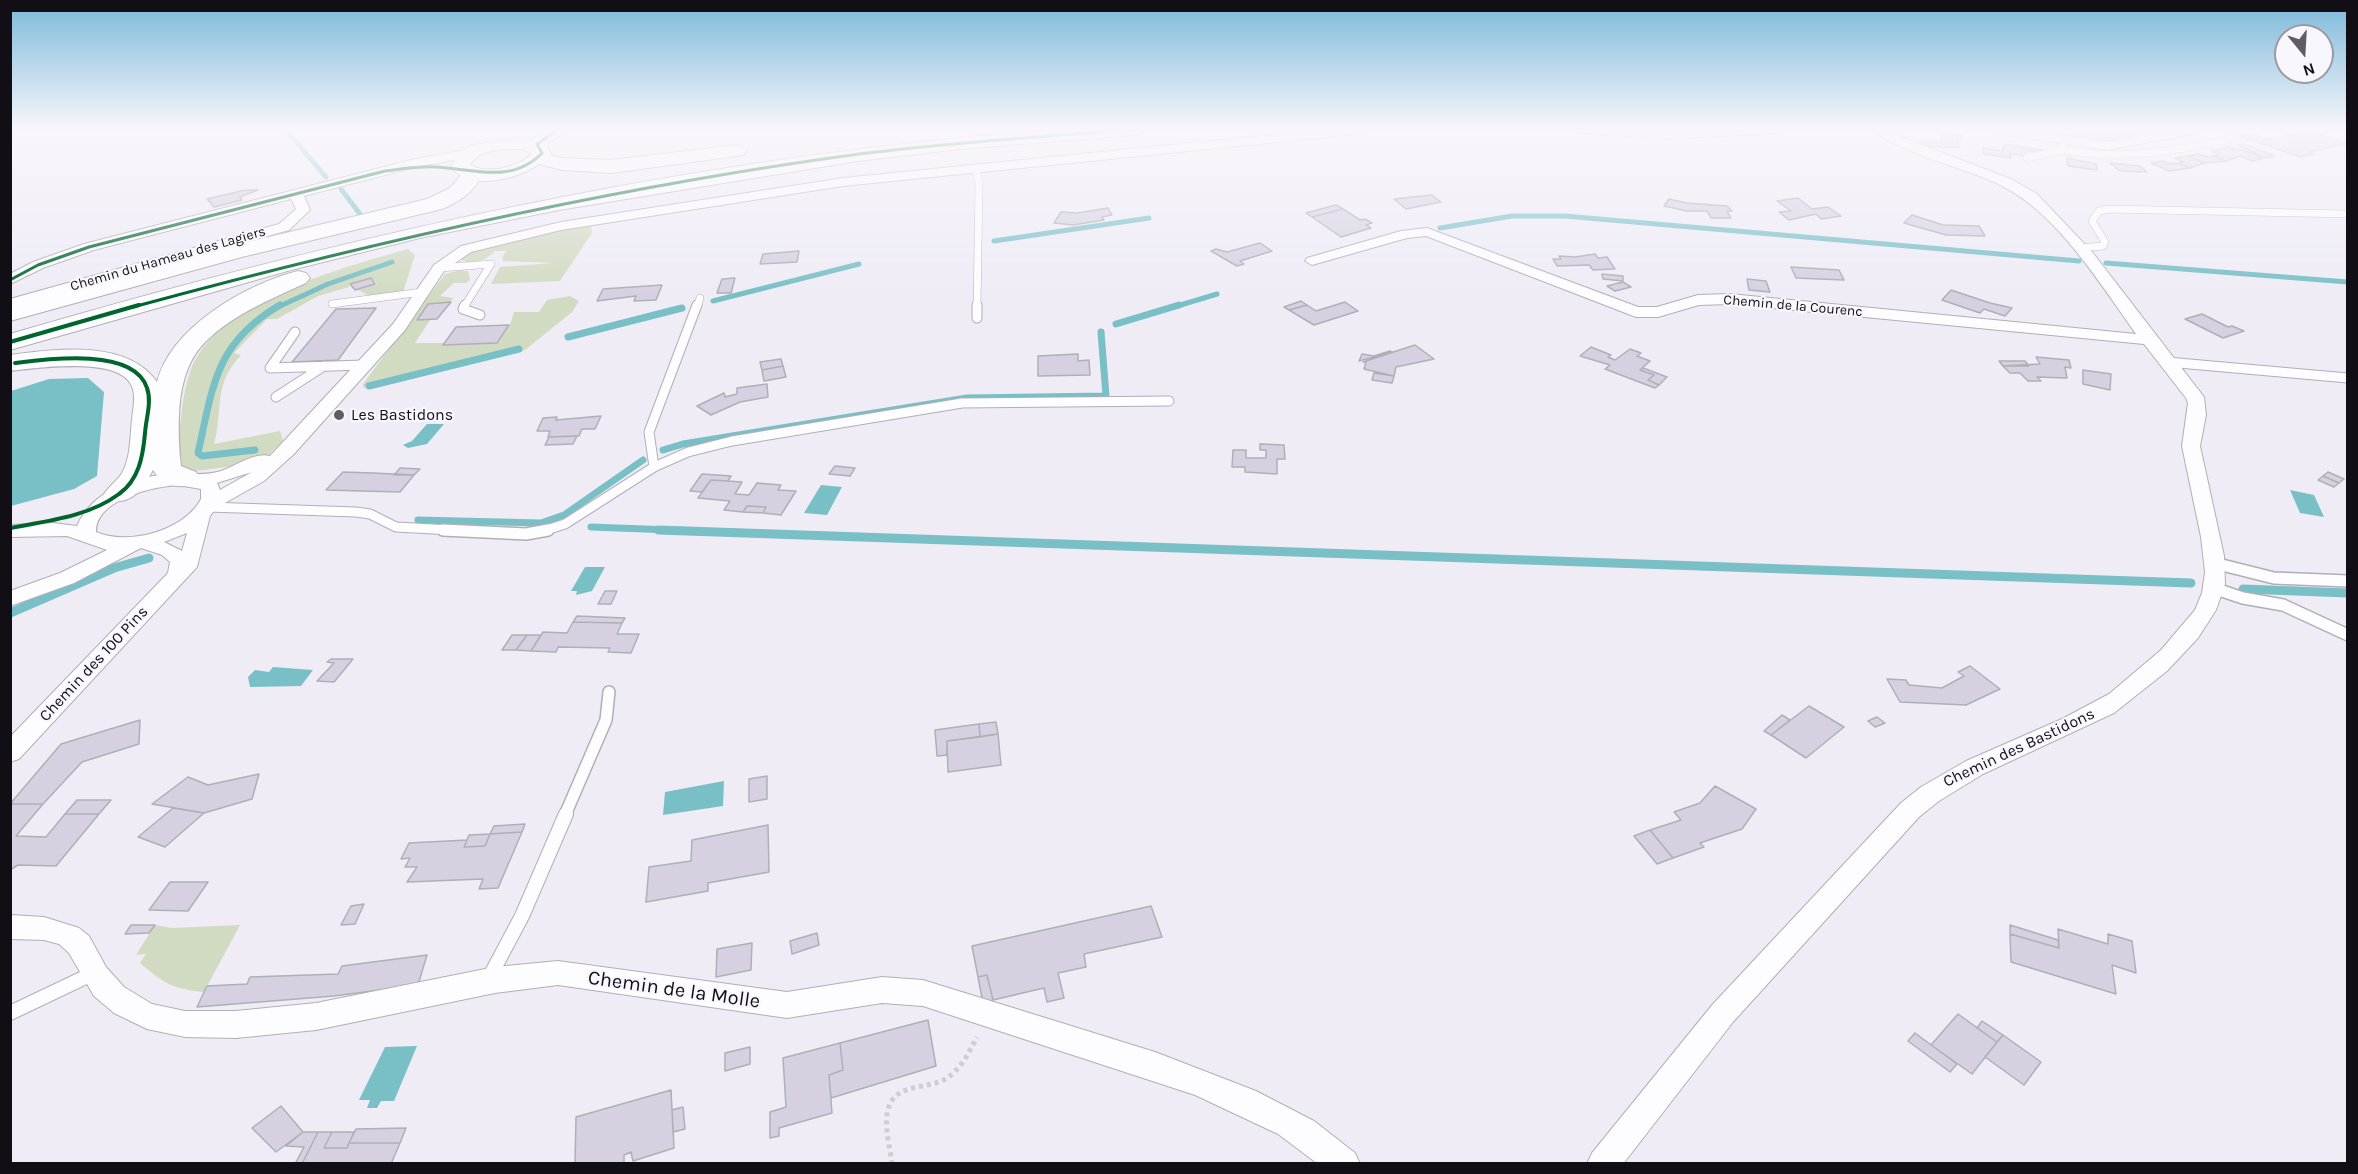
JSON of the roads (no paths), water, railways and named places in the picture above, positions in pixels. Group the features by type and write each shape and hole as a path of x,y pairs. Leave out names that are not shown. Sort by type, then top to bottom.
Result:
{"highway":[{"path":"10,314 235,252 434,204 458,193 468,184"},
{"path":"10,329 396,226 542,195 611,184"},
{"path":"10,342 155,298 452,224 672,184"},
{"path":"193,479 176,477 165,468 164,447 170,379 177,361 194,341 222,317 262,293 312,271 462,230 696,184"},
{"path":"10,363 36,359 82,358 122,366 138,374 145,384 145,446 137,477 110,499"}],"street":[{"path":"10,280 38,265 89,247 336,184"},
{"path":"10,599 67,578 140,542 176,530 206,508 257,477 287,450 399,327 439,268 466,249 561,225 824,184"},
{"name":"Chemin des Bastidons","path":"1603,1164 1723,1013 1910,810 1933,789 1959,774 2096,713 2154,672 2198,624 2213,588 2214,563 2191,446 2199,408 2195,397 2080,248 2032,196 2007,184"},
{"name":"Chemin du Hameau des Lagiers","path":"10,304 284,227 303,210 296,194"},
{"name":"Chemin de la Courenc","path":"1312,261 1406,234 1427,232 1636,312 1658,312 1698,300 1730,299 2149,340"},
{"path":"10,529 110,499 153,482 225,476 253,466 275,454 301,434"},
{"path":"193,479 210,486 213,494 206,508"},
{"path":"10,593 48,576 85,551 89,538 85,530 86,522 110,499"},
{"name":"Chemin des 100 Pins","path":"10,753 190,562 206,508"},
{"path":"10,529 66,530 102,543 140,542 169,550 181,560 178,574"},
{"name":"Chemin de la Molle","path":"10,927 34,927 65,935 77,942 94,973 112,994 131,1009 156,1020 186,1024 233,1024 303,1017 394,1003 526,973 558,973 787,1005 882,990 923,993 1170,1071 1213,1087 1291,1125 1344,1164"}],"lane":[{"path":"977,318 979,184"},
{"path":"2080,248 2103,246 2105,242 2092,221 2099,211 2109,209 2348,214"},
{"path":"439,268 491,264 464,309 480,315"},
{"path":"332,304 422,292"},
{"path":"654,466 649,432 700,298"},
{"path":"295,332 270,368 364,364"},
{"path":"2167,362 2348,378"},
{"path":"276,397 325,366"},
{"path":"206,508 356,512 370,514 396,527 526,534 565,524 654,466 688,452 732,441 962,403 1169,402"},
{"path":"2214,563 2274,578 2348,581"},
{"path":"2213,588 2243,598 2283,605 2348,634"},
{"path":"488,980 522,916 606,720 609,692"},
{"path":"10,1013 94,973"}],"water":[{"path":"88,378 104,392 97,476 74,489 11,506 11,391 49,379"},
{"path":"427,424 444,424 427,444 408,448 403,445 412,441"},
{"path":"821,485 842,487 827,515 804,513"},
{"path":"2290,490 2314,495 2324,517 2300,513"},
{"path":"585,567 605,567 592,591 576,595 577,591 571,591"},
{"path":"273,667 313,670 301,686 250,687 248,677 255,670 269,672"},
{"path":"724,781 723,806 663,815 665,792"},
{"path":"417,1046 394,1101 381,1101 377,1108 367,1108 370,1100 359,1100 385,1047"}],"waterway":[{"path":"341,189 360,214"},
{"path":"1440,228 1512,216 1565,216 2079,261"},
{"path":"994,241 1149,218"},
{"path":"278,307 328,284 392,262"},
{"path":"2106,263 2348,282"},
{"path":"713,301 859,264"},
{"path":"1174,307 1217,294"},
{"path":"255,450 202,456 198,453 213,387 229,351 258,320 280,305"},
{"path":"1116,324 1179,305"},
{"path":"568,337 682,308"},
{"path":"663,450 683,444 967,398 1106,396 1101,332"},
{"path":"369,386 519,349"},
{"path":"418,520 541,523 564,515 643,460"},
{"path":"591,527 697,531"},
{"path":"658,530 2191,583"},
{"path":"10,613 114,568 149,558"},
{"path":"2243,589 2348,593"}],"place":[{"name":"Les Bastidons","path":"339,415"}]}
